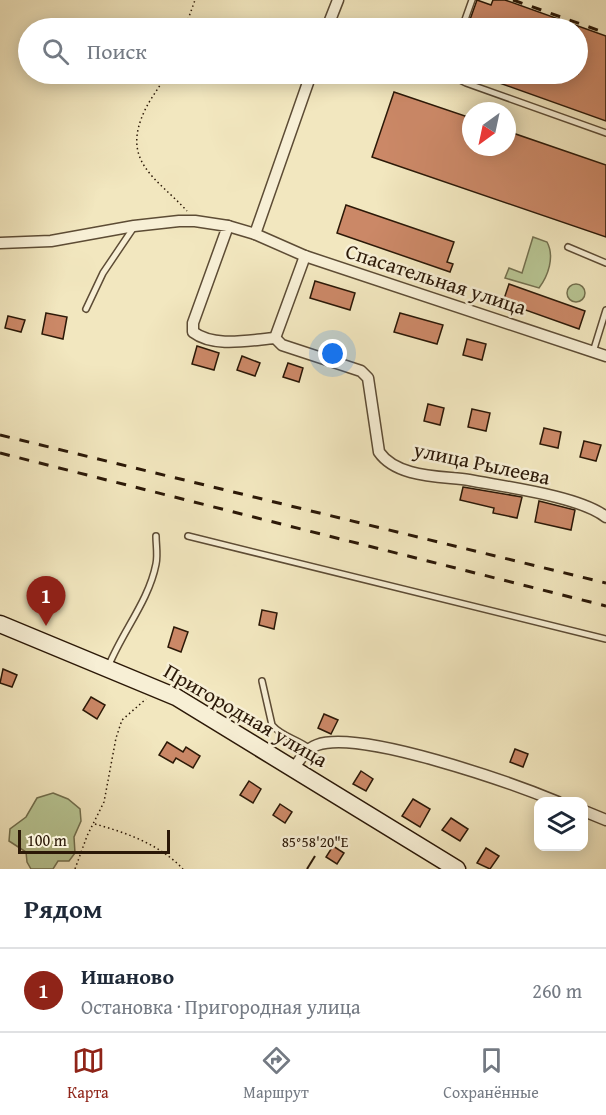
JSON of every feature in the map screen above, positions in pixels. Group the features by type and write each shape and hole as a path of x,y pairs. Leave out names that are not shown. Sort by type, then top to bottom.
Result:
{"main road":[{"name":"Пригородная улица","path":"0,624 155,687 294,768 457,869"}],"street":[{"path":"331,18 338,0"},
{"path":"255,234 308,84"},
{"path":"0,243 61,240 134,226 195,220 228,226 193,323 193,332 199,337 223,341 275,338 305,256"},
{"name":"Спасательная улица","path":"228,226 255,234 305,256 606,356"},
{"name":"улица Рылеева","path":"275,338 282,345 365,374 369,384 377,444 381,455 391,462 438,478 466,480 585,504 606,517"},
{"path":"294,768 310,749 326,743 372,745 509,782 548,797"},
{"path":"588,813 606,820"}],"lane":[{"path":"466,18 472,0"},
{"path":"469,84 606,133"},
{"path":"86,309 103,273 134,226"},
{"path":"568,247 606,263"},
{"path":"593,352 606,310"},
{"path":"108,667 121,637 150,586 157,562 156,536"},
{"path":"188,536 606,639"},
{"path":"262,681 272,725 277,731 310,749"}],"path":[{"path":"189,18 195,0"},
{"path":"160,84 141,117 137,150 144,169 195,220"},
{"path":"75,869 108,789 116,738 122,720 141,704 155,687"},
{"path":"94,824 116,829 146,842 183,869"}],"green space":[{"path":"533,237 547,242 550,254 548,272 539,288 505,278 509,268 522,273"},
{"path":"576,284 582,287 585,293 582,299 576,302 570,299 567,293 570,287"},
{"path":"53,793 68,799 80,809 81,821 74,837 75,853 69,861 58,861 53,869 31,869 27,862 26,852 9,841 10,829 26,817 37,798"}],"building":[{"path":"477,0 491,5 493,0 505,0 556,18 471,18"},
{"path":"588,30 606,36 606,121 502,84 588,84"},
{"path":"394,92 462,115 462,156 516,156 516,134 606,165 606,237 372,157"},
{"path":"346,205 454,242 447,262 453,264 450,272 337,233"},
{"path":"315,281 355,293 350,310 310,298"},
{"path":"509,284 585,311 579,329 503,302"},
{"path":"46,313 67,317 63,339 42,334"},
{"path":"400,313 443,325 437,344 394,332"},
{"path":"8,316 25,320 21,332 5,328"},
{"path":"467,339 486,344 482,360 463,355"},
{"path":"197,346 219,353 214,370 192,364"},
{"path":"242,356 260,363 255,376 237,370"},
{"path":"288,363 303,368 299,382 283,377"},
{"path":"428,404 444,408 440,425 424,421"},
{"path":"472,409 490,413 486,431 468,427"},
{"path":"544,428 561,432 558,448 540,444"},
{"path":"584,441 601,445 596,461 580,457"},
{"path":"463,487 522,497 517,518 493,513 494,508 460,500"},
{"path":"539,501 575,510 571,530 535,522"},
{"path":"262,610 277,613 274,629 259,625"},
{"path":"174,627 188,632 181,652 168,647"},
{"path":"3,669 17,675 12,687 0,683"},
{"path":"91,697 105,705 97,719 83,710"},
{"path":"324,714 338,720 331,734 318,728"},
{"path":"167,742 183,752 186,747 200,756 193,768 176,758 173,763 159,755"},
{"path":"515,749 528,754 523,767 510,762"},
{"path":"361,771 373,779 366,791 353,784"},
{"path":"249,781 261,789 253,803 240,795"},
{"path":"413,799 430,809 420,827 402,816"},
{"path":"280,804 292,812 285,823 273,815"},
{"path":"451,818 468,829 460,841 442,830"},
{"path":"333,846 344,853 337,864 326,857"},
{"path":"486,848 499,856 490,869 477,863"}],"railway":[{"path":"513,0 564,18"},
{"path":"588,27 606,33"},
{"path":"0,435 606,583"},
{"path":"0,453 606,606"}],"place":[{"name":"Ишаново","path":"46,626"}]}
